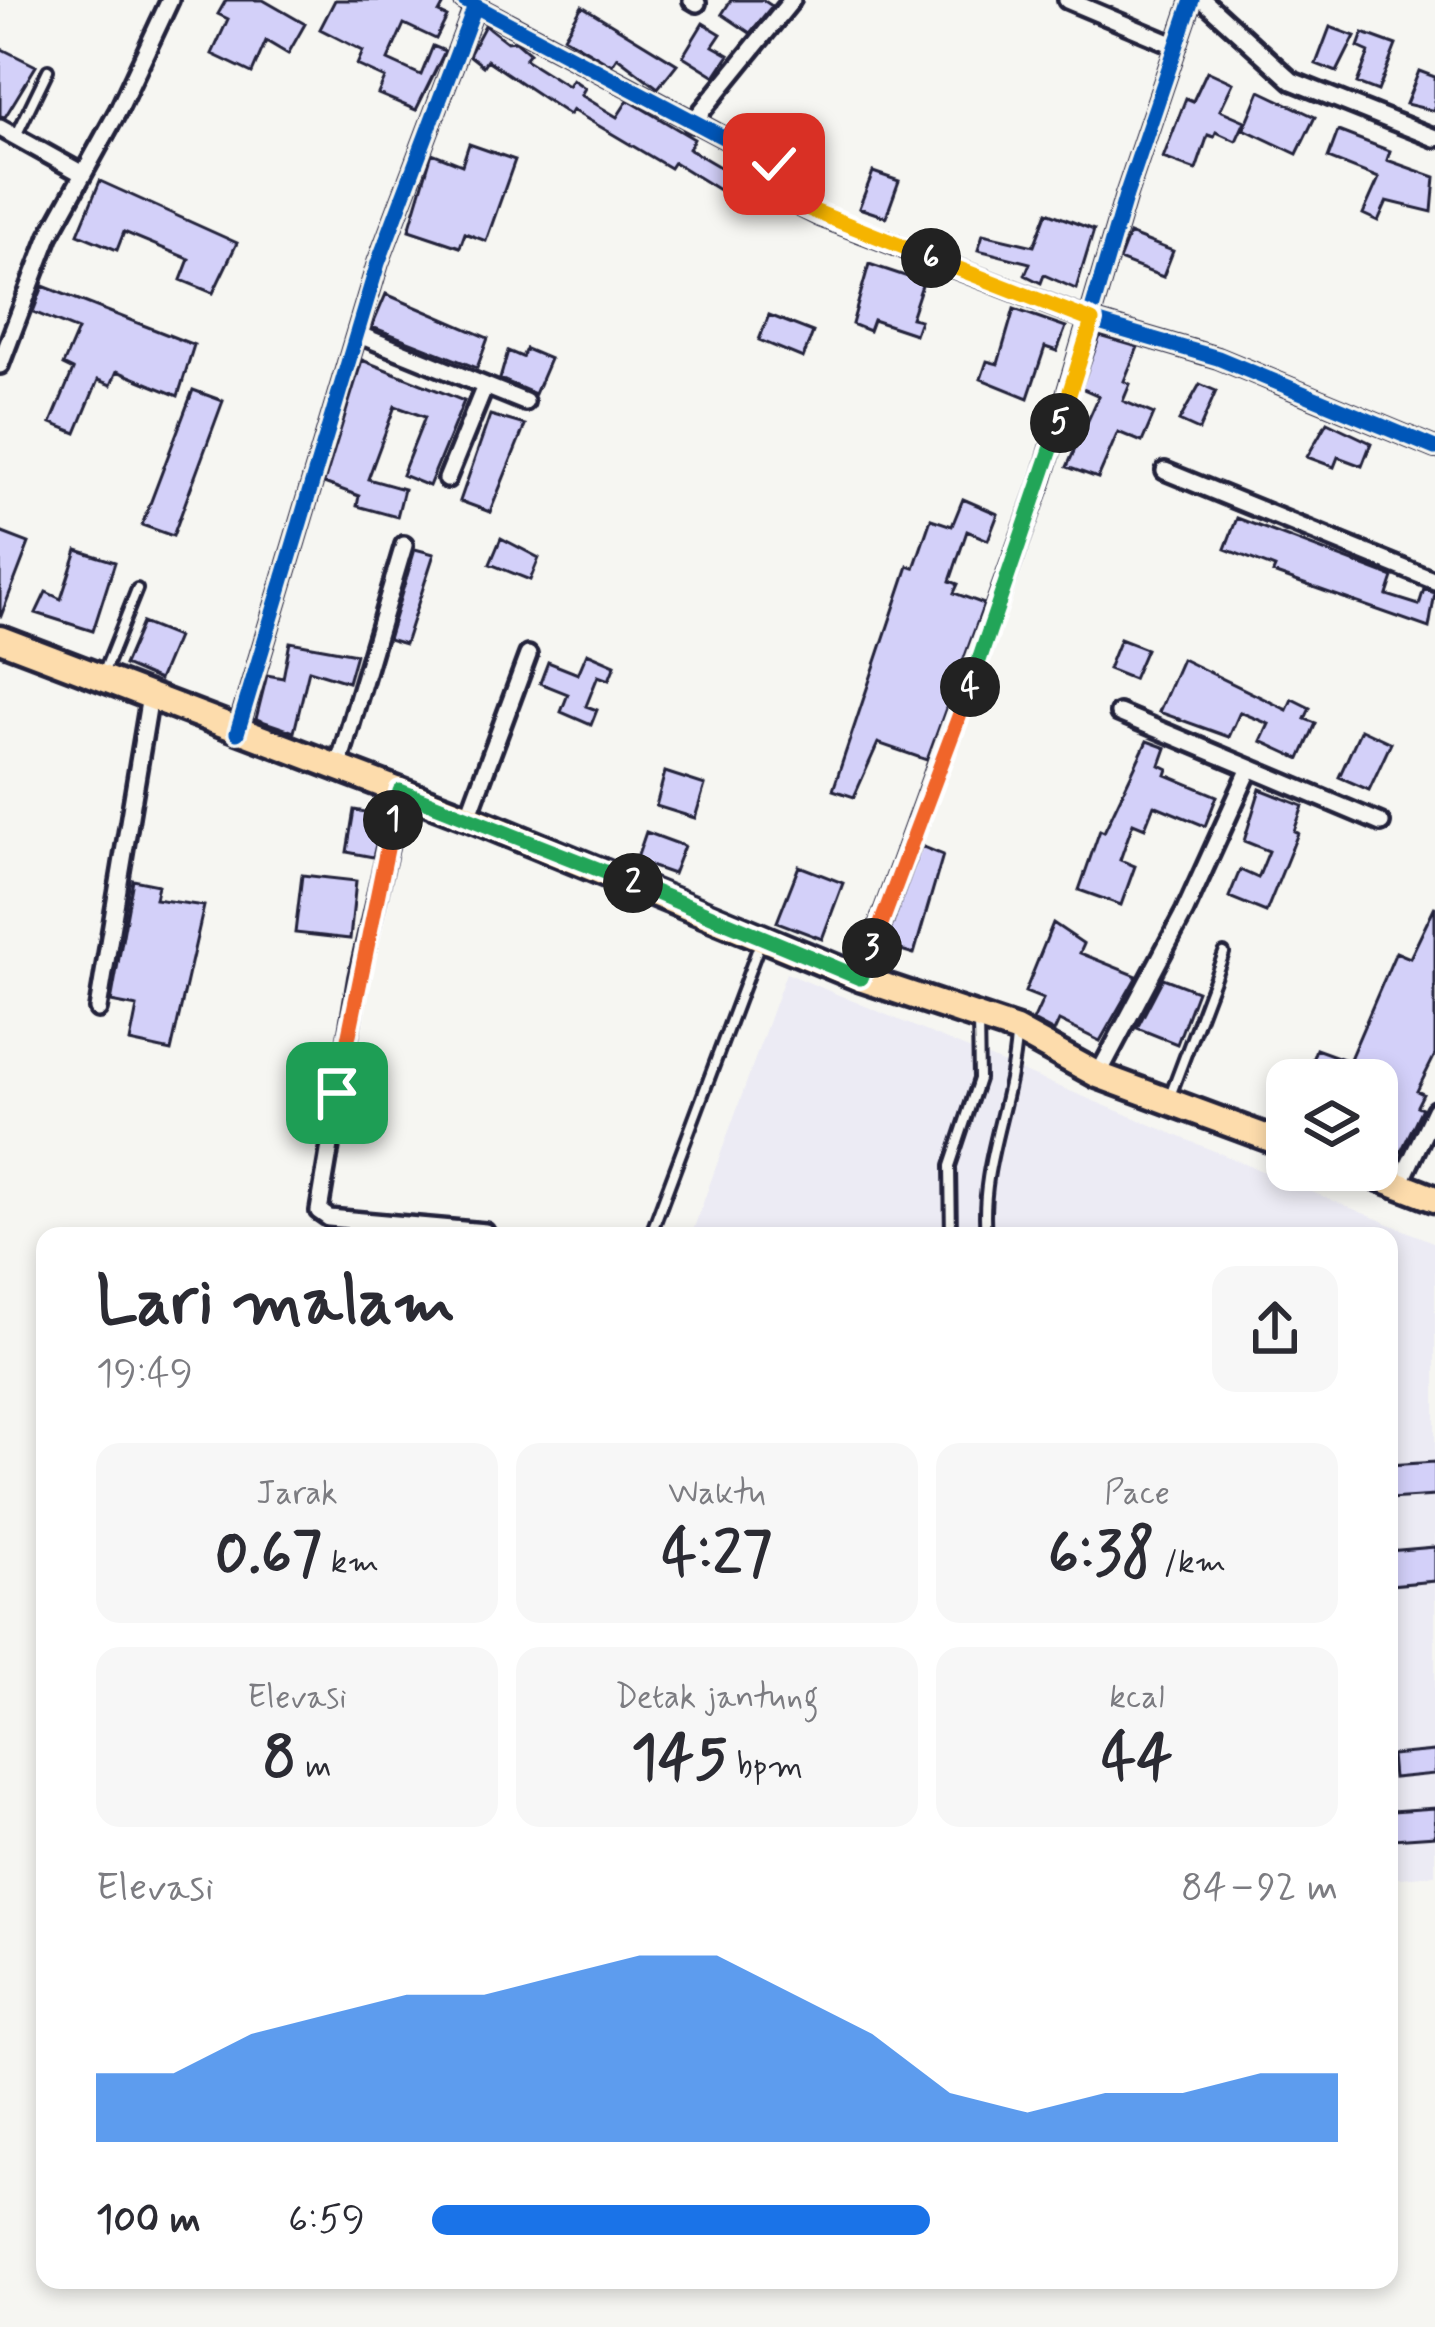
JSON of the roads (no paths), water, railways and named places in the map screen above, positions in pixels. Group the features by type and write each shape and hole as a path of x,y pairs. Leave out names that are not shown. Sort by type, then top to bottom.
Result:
{"main road":[{"path":"0,639 100,681 468,817 763,934 860,978 1016,1030 1098,1076 1266,1137"},
{"path":"1400,1184 1435,1198"}],"street":[{"path":"0,365 49,236 118,110 170,0"},
{"path":"692,123 792,0"},
{"path":"1067,0 1174,45"},
{"path":"860,978 984,646 1192,0"},
{"path":"1203,0 1292,81 1435,138"},
{"path":"237,733 357,334 470,3 774,164 794,203 1092,321 1218,358 1435,448"},
{"path":"0,128 81,173"},
{"path":"357,334 525,402"},
{"path":"447,479 485,386"},
{"path":"1165,471 1435,580"},
{"path":"337,770 404,545"},
{"path":"468,817 528,655"},
{"path":"98,1009 150,696"},
{"path":"1120,713 1381,823"},
{"path":"1098,1076 1185,911 1250,768"},
{"path":"400,791 358,978 319,1211 329,1218 429,1227"},
{"path":"1400,1184 1435,1110"}],"lane":[{"path":"16,136 48,70"},
{"path":"100,681 137,589"},
{"path":"653,1227 763,934"},
{"path":"1168,1103 1224,953"},
{"path":"951,1227 950,1166 979,1079 978,1016"},
{"path":"985,1227 983,1184 1012,1088 1016,1030"}]}
